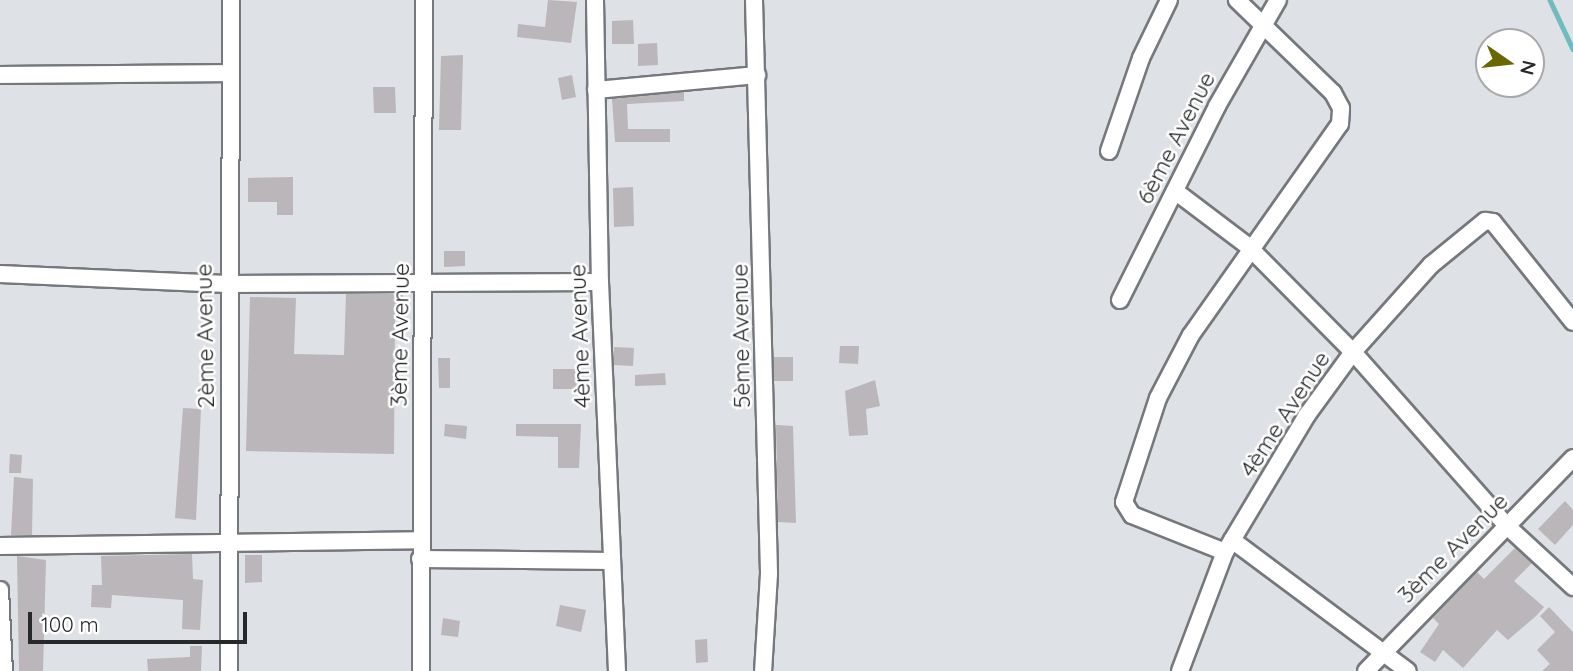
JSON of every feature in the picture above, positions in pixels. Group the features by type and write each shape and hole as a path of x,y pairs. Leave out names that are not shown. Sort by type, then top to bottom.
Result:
{"street":[{"name":"2ème Avenue","path":"229,671 231,540 227,284 231,0"},
{"name":"3ème Avenue","path":"421,671 419,540 424,285 424,0"},
{"name":"4ème Avenue","path":"595,0 600,282 617,671"},
{"name":"5ème Avenue","path":"754,0 769,574 763,671"},
{"path":"1109,151 1141,58 1169,0"},
{"path":"1237,0 1333,93 1341,108 1340,124 1248,246 1191,335 1158,398 1124,502 1126,512 1228,546 1382,650 1408,671"},
{"name":"6ème Avenue","path":"1120,300 1260,24 1278,0"},
{"path":"0,75 229,73"},
{"path":"596,90 757,75"},
{"path":"1175,191 1248,246 1353,352 1507,526 1573,587"},
{"name":"4ème Avenue","path":"1180,671 1228,546 1353,352 1431,265 1485,221 1498,227 1573,322"},
{"path":"0,274 227,284 600,282"},
{"name":"3ème Avenue","path":"1366,671 1382,650 1573,458"},
{"path":"0,546 231,540 419,540"},
{"path":"419,559 612,561"},
{"path":"0,590 4,671"}],"building":[{"path":"548,0 577,2 571,43 517,37 518,24 545,27"},
{"path":"633,20 634,44 612,44 612,21"},
{"path":"657,43 658,65 638,66 638,44"},
{"path":"463,55 461,130 439,130 441,56"},
{"path":"572,75 576,97 562,100 558,78"},
{"path":"373,87 395,87 396,113 374,113"},
{"path":"684,92 684,101 627,104 628,129 670,129 670,142 615,142 612,99"},
{"path":"293,177 293,215 277,215 277,202 248,202 248,178"},
{"path":"633,187 634,226 614,227 613,188"},
{"path":"444,251 465,251 465,266 444,267"},
{"path":"346,294 403,294 402,320 395,320 394,454 246,451 250,297 296,298 294,354 344,355"},
{"path":"840,346 859,346 858,364 839,363"},
{"path":"614,347 634,348 633,366 614,365"},
{"path":"774,357 793,357 793,381 774,381"},
{"path":"438,358 450,358 450,388 439,388"},
{"path":"553,369 581,369 581,389 553,389"},
{"path":"665,373 666,385 635,386 635,375"},
{"path":"875,380 880,406 866,409 868,435 849,436 845,391"},
{"path":"183,408 201,409 196,520 175,518"},
{"path":"445,424 467,426 466,439 444,436"},
{"path":"516,424 581,424 579,468 558,468 558,437 516,436"},
{"path":"776,425 793,426 796,523 778,522"},
{"path":"10,454 22,455 21,473 9,473"},
{"path":"14,477 33,479 32,535 11,535"},
{"path":"1565,501 1573,510 1573,525 1555,545 1538,529"},
{"path":"1515,548 1532,563 1514,581 1544,607 1536,616 1508,640 1497,630 1463,668 1443,650 1435,662 1420,652 1439,624 1433,618 1477,572 1484,579"},
{"path":"192,554 193,579 203,580 200,630 182,629 183,600 112,595 111,608 91,607 92,585 102,585 101,556"},
{"path":"245,555 262,555 262,582 245,583"},
{"path":"17,556 46,560 43,671 19,671"},
{"path":"560,605 586,610 581,632 556,626"},
{"path":"1549,607 1573,632 1573,671 1542,671 1550,664 1537,650 1555,632 1540,616"},
{"path":"443,618 460,621 458,637 441,635"},
{"path":"707,639 708,662 696,663 695,640"},
{"path":"190,646 202,646 201,671 148,671 147,659 190,657"}],"waterway":[{"path":"1550,0 1573,49"}]}
